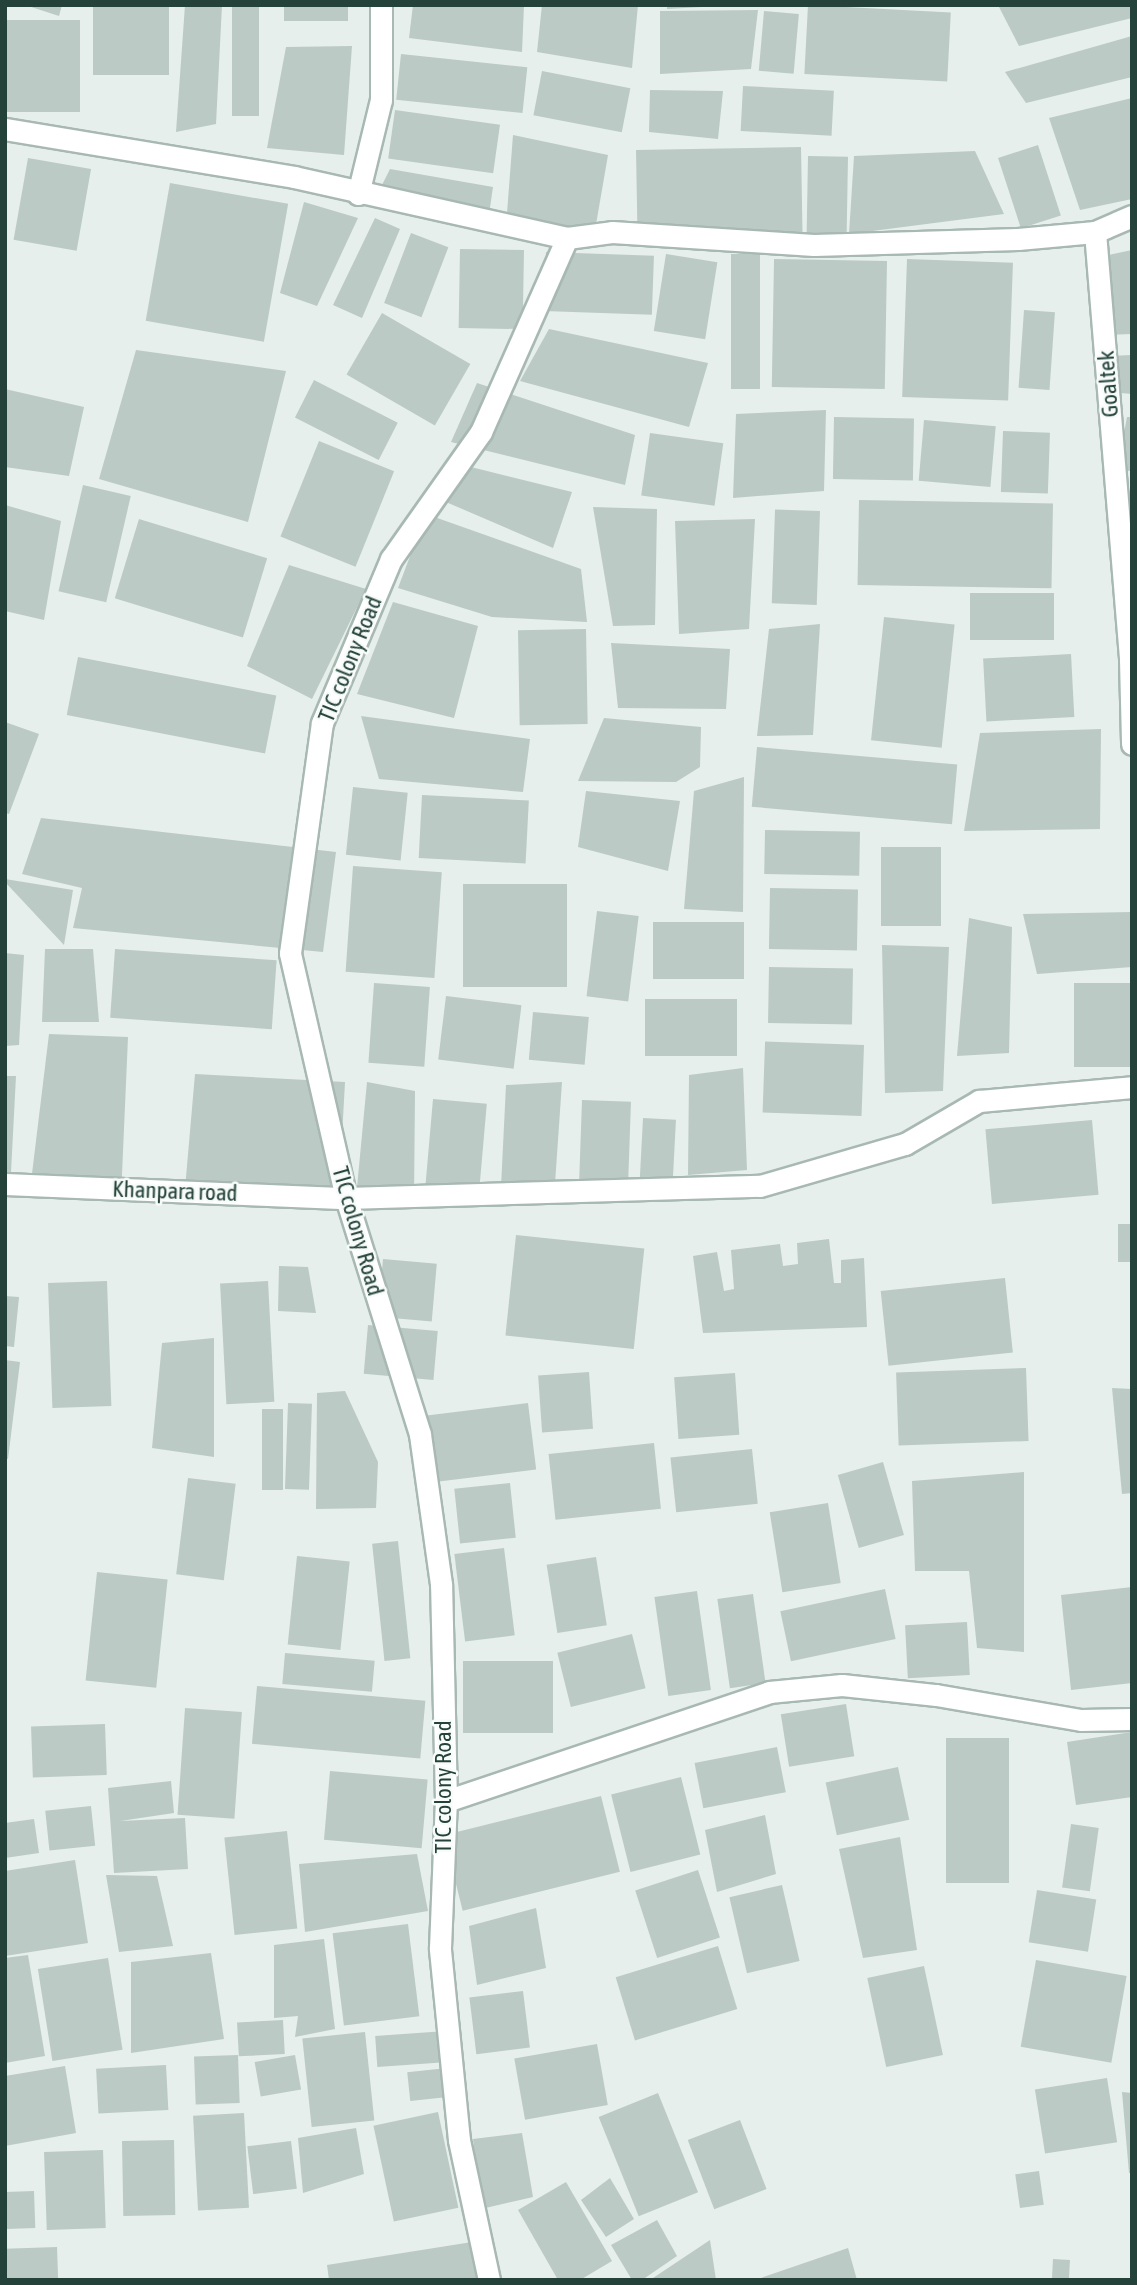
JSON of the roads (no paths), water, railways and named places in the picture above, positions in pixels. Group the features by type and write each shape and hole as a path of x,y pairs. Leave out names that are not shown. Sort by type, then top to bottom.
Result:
{"street":[{"path":"358,194 381,100 380,5"},
{"path":"5,129 294,177 358,194 567,238 612,232 814,245 1018,239 1095,232 1132,216"},
{"name":"Goaltek","path":"1095,232 1130,660 1132,744"},
{"name":"TIC colony Road","path":"489,2280 459,2140 440,1948 446,1801 441,1584 420,1434 346,1198 290,953 322,723 391,559 481,432 567,238"},
{"name":"Khanpara road","path":"5,1184 346,1198 760,1186 905,1144 979,1101 1132,1087"},
{"path":"446,1801 769,1692 842,1685 936,1695 1081,1720 1132,1718"}]}
